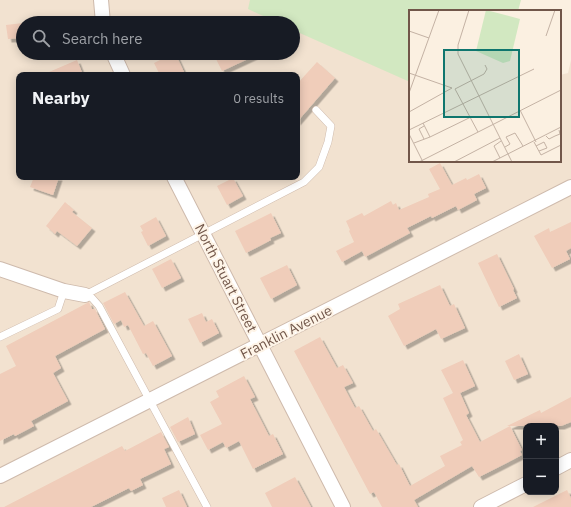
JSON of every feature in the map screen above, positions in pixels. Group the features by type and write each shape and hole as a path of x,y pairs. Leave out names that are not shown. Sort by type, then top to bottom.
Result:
{"street":[{"path":"101,0 102,16"},
{"path":"116,60 122,72"},
{"name":"North Stuart Street","path":"176,180 342,507"},
{"name":"Franklin Avenue","path":"0,476 571,187"},
{"path":"0,269 64,291 85,295"},
{"path":"559,466 571,460"},
{"path":"481,507 523,486"}],"lane":[{"path":"85,295 304,182 319,167 328,142 330,126 316,110"},
{"path":"0,337 58,309 64,291"},
{"path":"85,295 92,298 99,306 206,507"}],"shaded area":[{"path":"0,0 252,0 274,16 16,16 16,60 300,60 300,31 409,78 409,162 561,162 561,75 568,73 571,60 571,507 0,507"}],"green space":[{"path":"250,0 521,0 518,10 409,10 409,82 300,33 300,16 263,16 248,9"}],"building":[{"path":"16,24 16,38 8,39 6,25"},
{"path":"77,60 82,72 49,72"},
{"path":"160,60 178,60 184,72 158,72 154,63"},
{"path":"216,60 246,60 222,71"},
{"path":"317,62 335,78 300,119 300,81"},
{"path":"440,163 452,185 466,178 467,180 479,174 486,188 474,194 477,200 458,210 456,206 432,218 431,216 407,228 410,233 365,257 362,251 342,262 336,251 354,242 346,221 362,213 364,216 391,201 393,205 396,203 399,210 429,197 428,194 440,189 429,169"},
{"path":"33,180 58,180 53,195 30,187"},
{"path":"229,180 234,180 243,196 227,205 217,186"},
{"path":"65,202 74,210 72,212 92,228 77,246 57,231 55,234 46,226"},
{"path":"271,213 281,233 246,253 235,231"},
{"path":"156,217 166,236 148,246 141,232 143,231 140,226"},
{"path":"571,222 571,248 566,251 570,259 552,268 534,236 549,228 550,232"},
{"path":"497,254 517,298 499,307 478,263"},
{"path":"171,259 181,278 162,288 152,269"},
{"path":"287,265 297,285 271,299 260,278"},
{"path":"440,285 450,306 454,304 465,328 441,339 436,329 404,346 388,316 400,309 398,304"},
{"path":"125,292 144,326 153,321 172,356 153,366 146,353 143,354 128,325 124,327 121,320 114,324 103,303"},
{"path":"89,302 92,309 95,309 105,329 55,356 61,368 53,373 68,401 31,421 34,426 15,436 14,434 0,441 0,374 16,366 6,346"},
{"path":"202,313 206,322 212,319 219,333 200,343 188,319"},
{"path":"320,337 337,368 343,365 353,383 344,387 355,408 359,406 373,431 376,429 397,465 399,464 410,486 445,466 440,456 462,445 460,442 463,440 443,398 453,393 441,370 463,360 475,386 460,393 469,413 466,415 480,442 510,426 522,450 520,451 522,455 479,477 472,466 414,500 418,507 382,507 374,492 370,494 294,351"},
{"path":"519,354 528,374 514,380 505,361"},
{"path":"244,376 255,397 250,399 269,436 273,434 283,454 253,469 239,441 226,448 223,442 208,450 200,435 222,424 210,402 219,397 216,391"},
{"path":"571,397 571,422 561,426 559,426 559,423 523,423 523,426 507,426 540,410 541,413"},
{"path":"188,417 195,434 178,442 170,427"},
{"path":"161,432 169,447 164,449 171,464 140,479 143,485 131,491 129,488 91,507 4,507 122,446 125,451"},
{"path":"295,477 311,507 272,507 265,493"},
{"path":"179,490 187,507 166,507 162,498"},
{"path":"567,490 571,498 571,507 533,507 559,495"}]}
